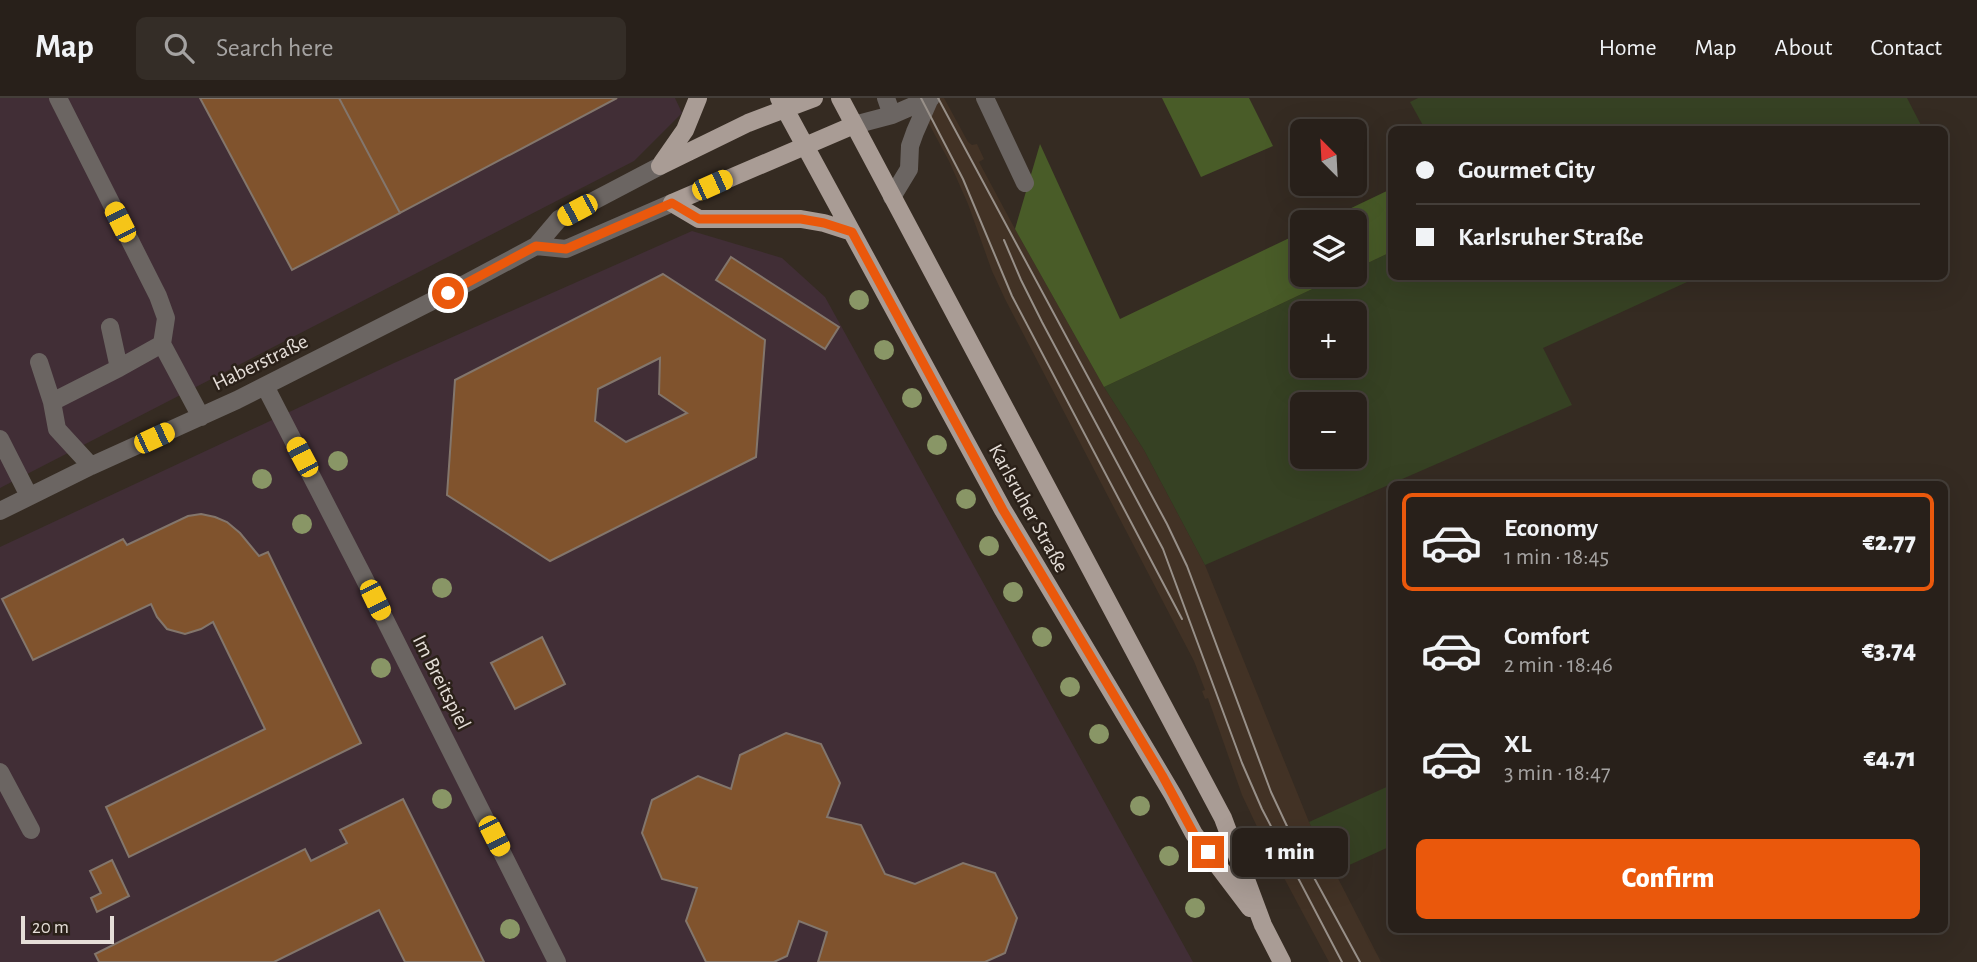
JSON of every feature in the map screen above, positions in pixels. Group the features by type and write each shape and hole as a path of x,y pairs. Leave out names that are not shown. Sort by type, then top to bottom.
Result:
{"main road":[{"path":"660,166 685,130 698,98"},
{"path":"660,166 748,123 781,103 814,98"},
{"name":"Karlsruher Straße","path":"840,98 1223,818 1263,925 1282,962"},
{"name":"Karlsruher Straße","path":"781,103 1041,577 1156,765 1194,834 1263,925"},
{"path":"672,203 854,125"},
{"path":"672,203 699,219 801,219 852,232"}],"street":[{"path":"58,98 158,296 166,318 162,344 201,416"},
{"path":"886,98 892,115"},
{"path":"854,125 892,115 930,98"},
{"path":"892,197 909,169 915,132 930,98"},
{"path":"985,98 1025,183"},
{"name":"Haberstraße","path":"0,510 265,386 437,299 536,246 559,219 660,166"},
{"name":"Haberstraße","path":"536,246 566,249 672,203"},
{"path":"110,327 119,368"},
{"path":"52,402 162,344"},
{"path":"39,362 52,402 57,429 91,466"},
{"name":"Im Breitspiel","path":"265,386 557,962"},
{"path":"0,439 24,499"},
{"path":"0,464 24,499"},
{"path":"0,772 31,830"}],"shaded area":[{"path":"0,98 675,98 682,113 634,161 0,488"},
{"path":"915,98 944,98 968,142 977,144 984,159 979,162 1015,229 1104,387 1144,450 1205,565 1309,822 1381,962 1329,962 1242,795 1208,698 1205,699 1202,691 1205,690 1194,661 1005,299 949,161"},
{"path":"692,231 782,258 825,297 1193,962 0,962 0,547 394,363"}],"green space":[{"path":"1162,98 1249,98 1273,146 1201,177"},
{"path":"1418,98 1907,98 1921,126 1423,126 1410,102"},
{"path":"1040,144 1120,319 1290,238 1290,287 1316,287 1104,387 1015,229"},
{"path":"1388,190 1388,253 1367,263 1367,210 1347,210"},
{"path":"1388,253 1388,280 1691,280 1543,348 1572,405 1398,481 1388,481 1388,485 1205,565 1144,450 1104,387 1316,287 1367,287 1367,263"},
{"path":"1388,786 1388,847 1334,872 1309,822"}],"building":[{"path":"200,98 339,98 400,213 292,270"},
{"path":"339,98 617,98 400,213"},
{"path":"731,257 839,327 825,349 716,280"},
{"path":"663,274 765,340 756,457 550,561 447,495 455,380","holes":["660,358 659,394 687,413 626,442 595,421 598,389"]},
{"path":"201,514 227,522 259,556 268,552 361,743 129,857 106,807 265,729 213,622 185,634 167,629 151,604 33,660 2,599 123,539 127,545 188,516"},
{"path":"542,637 565,684 515,709 491,663"},
{"path":"786,733 821,744 840,783 827,817 861,825 885,874 915,884 963,863 995,873 1017,918 1005,953 985,962 818,962 827,932 799,921 787,956 774,962 706,962 686,921 697,888 662,879 642,833 652,800 698,776 731,789 740,755"},
{"path":"403,799 484,962 405,962 379,910 274,962 99,962 95,954 305,849 311,861 347,843 340,830"},
{"path":"112,860 129,896 97,912 91,898 101,893 90,871"}],"tram line":[{"path":"921,98 963,179 1012,296 1182,619"},
{"path":"938,98 1167,524 1187,566 1271,792 1293,839 1360,962"},
{"path":"1004,240 1042,322 1163,549 1242,763 1262,809 1342,962"}],"route":[{"path":"448,293 536,246 566,249 672,203 699,219 801,219 852,232 1041,577 1162,775 1194,834 1208,852"}]}
